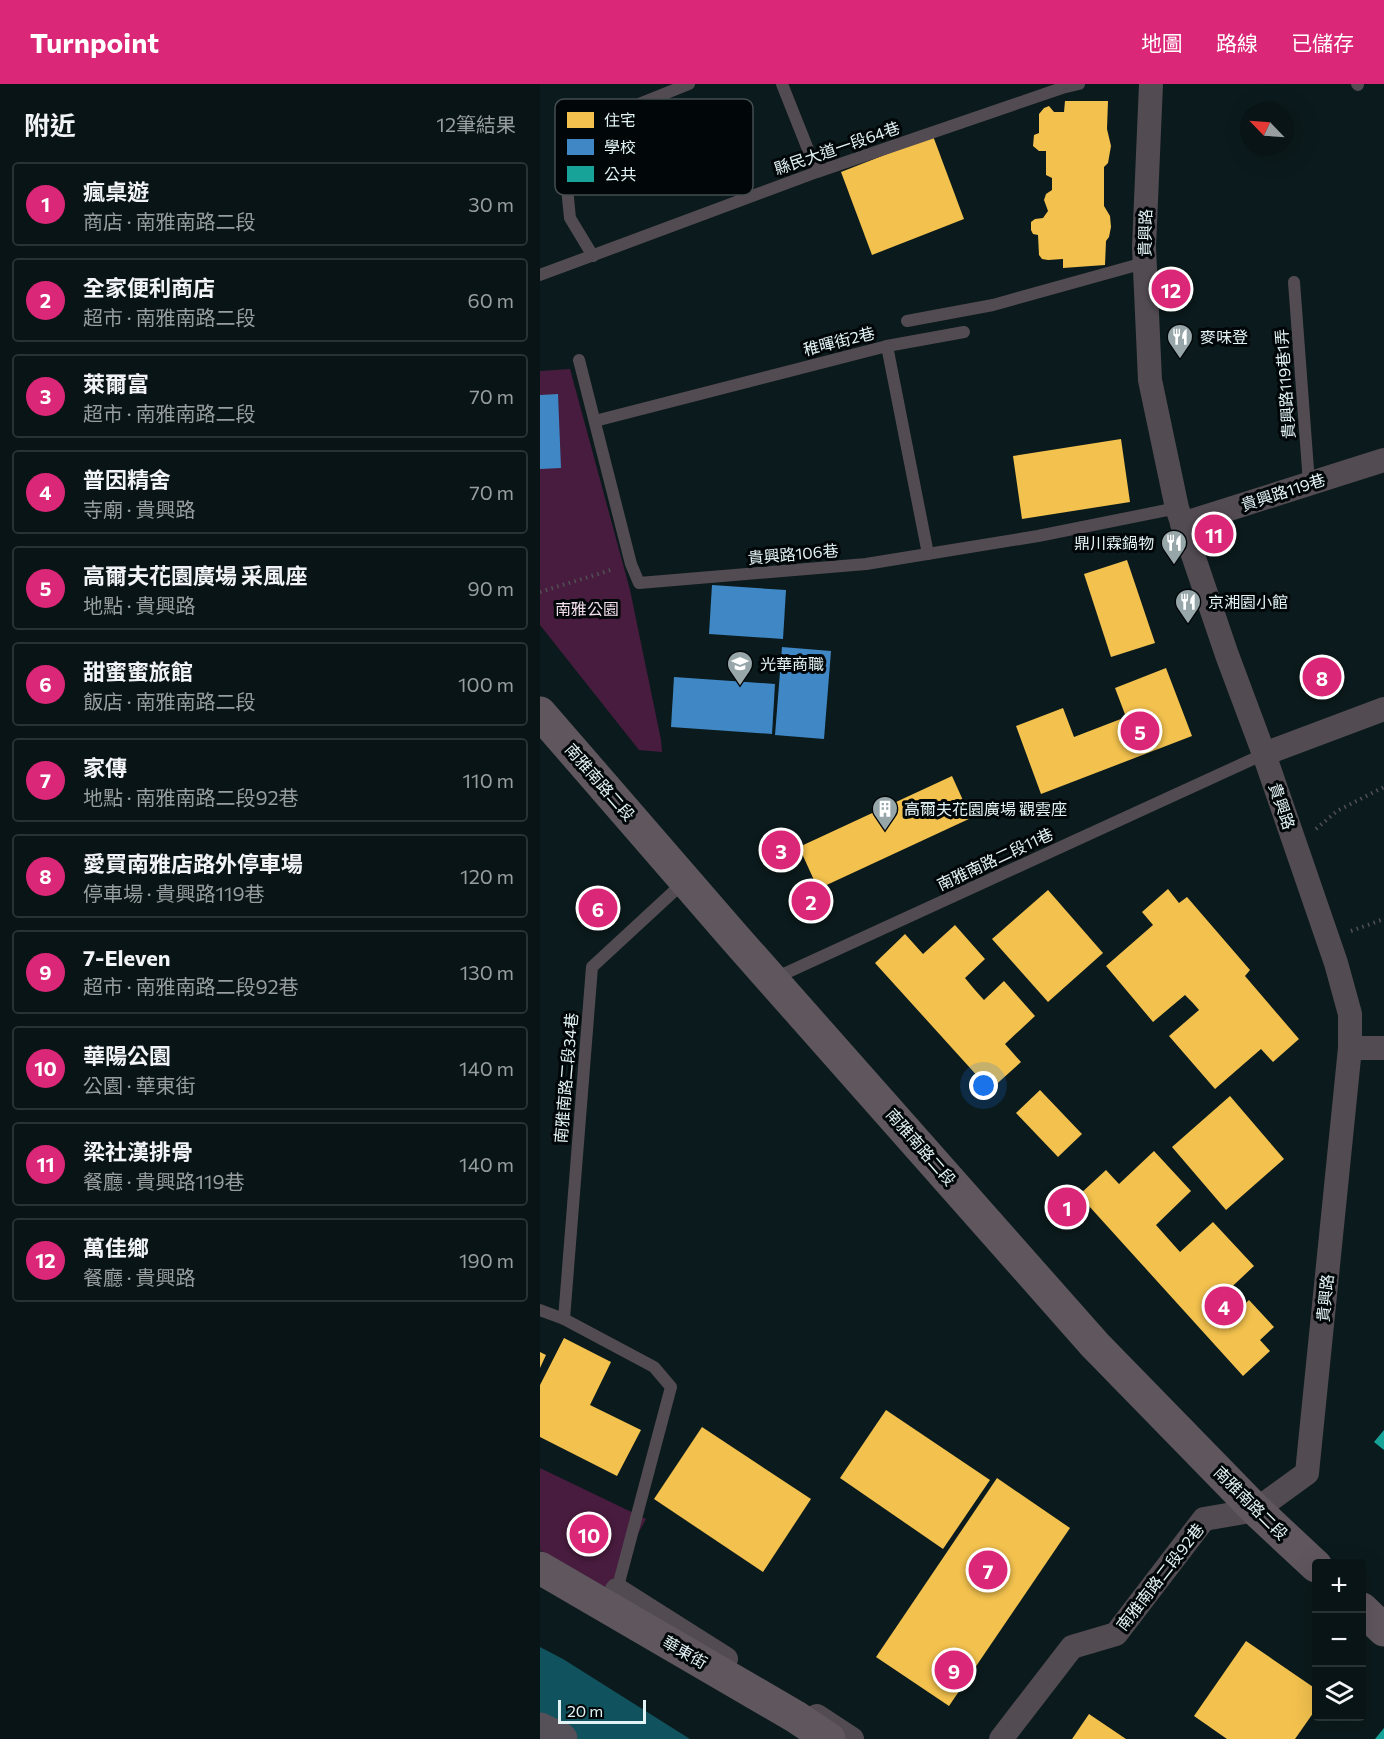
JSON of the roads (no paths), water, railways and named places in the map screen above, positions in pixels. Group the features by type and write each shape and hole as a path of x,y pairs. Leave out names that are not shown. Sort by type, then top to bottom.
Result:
{"highway":[{"path":"540,1729 561,1739"}],"street":[{"name":"貴興路","path":"1151,84 1144,263 1150,380 1179,516 1328,940 1350,1014 1350,1048 1307,1473 1256,1510"},
{"path":"1309,476 1384,444"},
{"name":"貴興路119巷","path":"1179,516 1309,476 1384,460"},
{"path":"1264,754 1384,709"},
{"name":"南雅南路二段","path":"540,713 1095,1345 1256,1510 1312,1561"},
{"path":"1350,1048 1384,1048"},
{"name":"南雅南路二段92巷","path":"1001,1739 1072,1647 1116,1635 1204,1520 1256,1510"},
{"name":"華東街","path":"540,1568 796,1717 829,1739"},
{"name":"華東街","path":"617,1590 852,1739"},
{"path":"1366,1613 1384,1630"}],"lane":[{"path":"652,99 689,84"},
{"path":"782,84 816,172"},
{"name":"縣民大道一段64巷","path":"540,275 816,172 1079,84"},
{"path":"568,195 570,218 593,256"},
{"path":"907,321 993,304 1144,263"},
{"name":"貴興路119巷1弄","path":"1294,282 1309,476"},
{"path":"887,346 964,332"},
{"name":"稚暉街2巷","path":"595,421 887,346 928,554"},
{"name":"貴興路106巷","path":"579,360 631,564 639,583 866,564 1179,516"},
{"name":"南雅南路二段11巷","path":"772,979 1264,754"},
{"name":"南雅南路二段34巷","path":"564,1319 592,967 686,881"},
{"path":"540,1310 564,1319 654,1367 670,1387 617,1590"}],"water":[{"path":"540,1647 563,1659 690,1739 540,1739"}],"place":[{"name":"萬佳鄉","path":"1171,289"},
{"name":"麥味登","path":"1180,360"},
{"name":"梁社漢排骨","path":"1214,534"},
{"name":"鼎川霖鍋物","path":"1174,566"},
{"name":"京湘園小館","path":"1188,625"},
{"name":"愛買南雅店路外停車場","path":"1322,677"},
{"name":"光華商職","path":"740,687"},
{"name":"高爾夫花園廣場 采風座","path":"1140,731"},
{"name":"高爾夫花園廣場 觀雲座","path":"885,832"},
{"name":"萊爾富","path":"781,850"},
{"name":"全家便利商店","path":"811,901"},
{"name":"甜蜜蜜旅館","path":"598,908"},
{"name":"瘋桌遊","path":"1067,1207"},
{"name":"普因精舍","path":"1224,1306"},
{"name":"華陽公園","path":"589,1534"},
{"name":"家傳","path":"988,1570"},
{"name":"7-Eleven","path":"954,1670"}],"park label":[{"name":"南雅公園","path":"587,609"}]}
